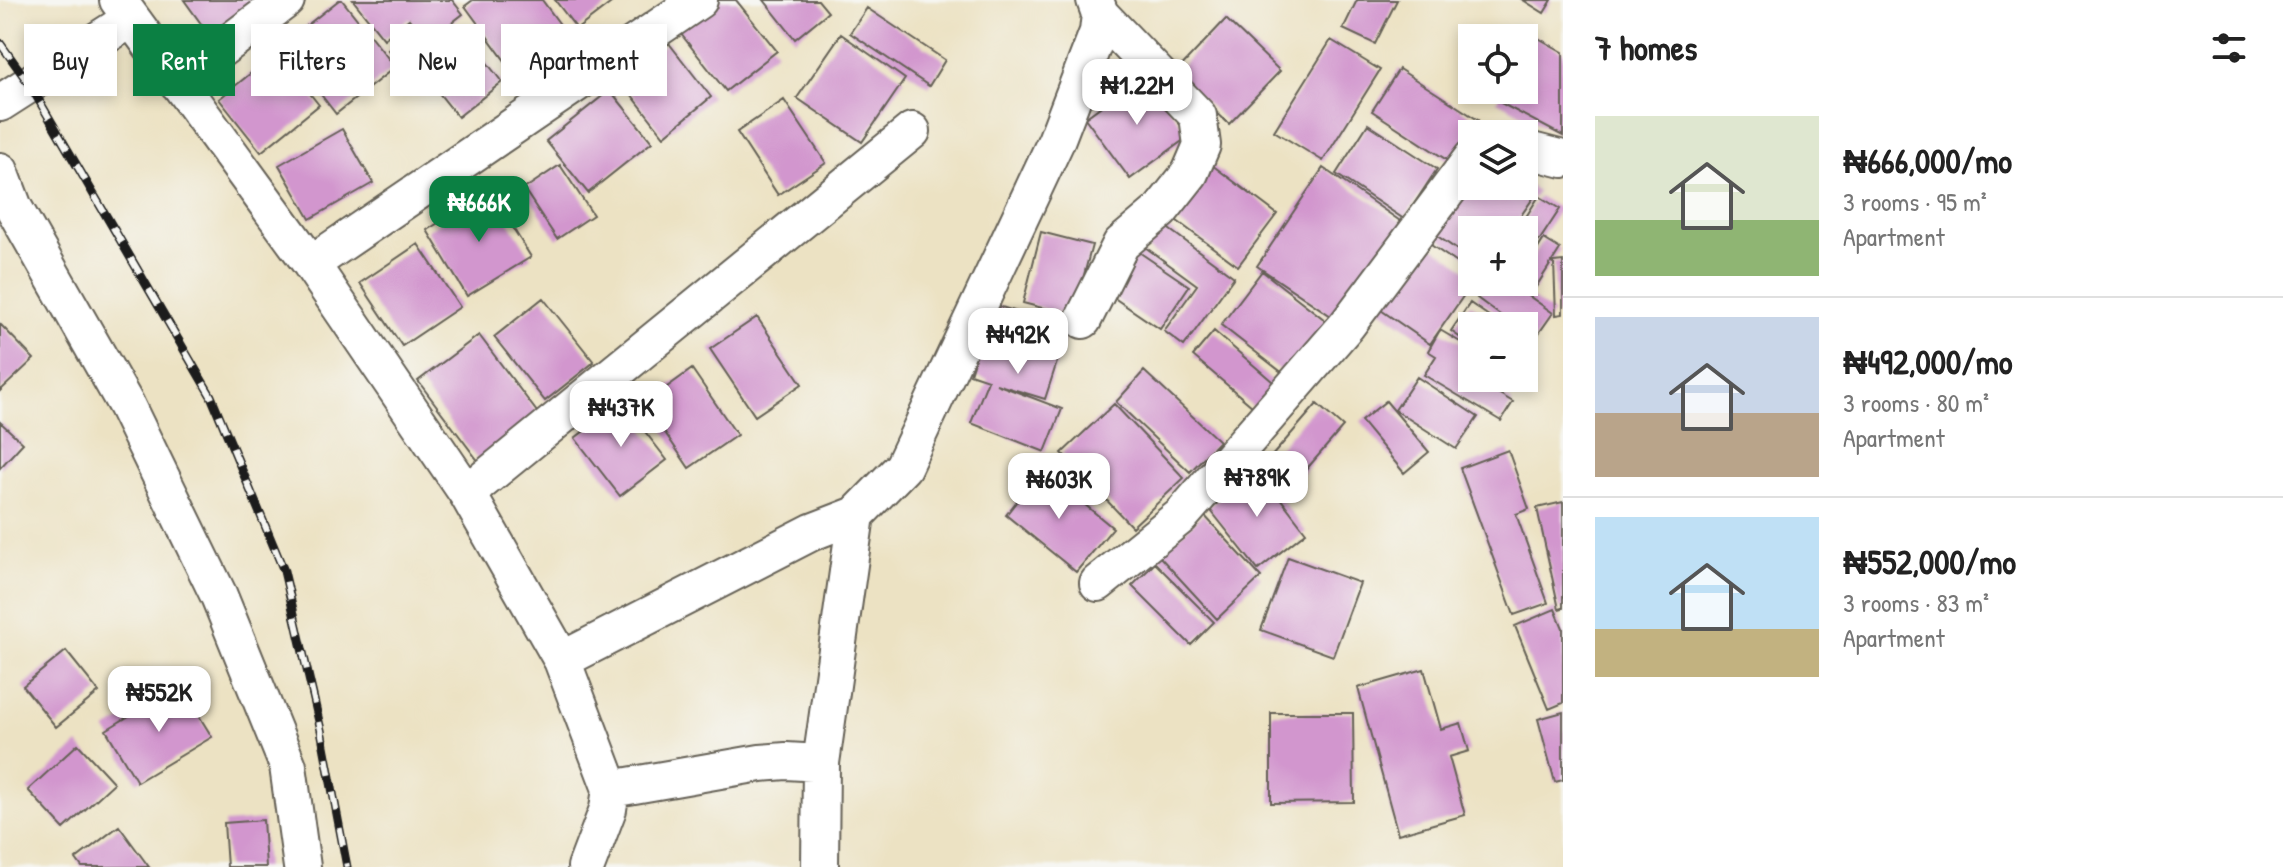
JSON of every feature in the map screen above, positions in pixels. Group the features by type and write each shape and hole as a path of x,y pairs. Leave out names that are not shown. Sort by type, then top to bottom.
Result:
{"street":[{"path":"235,38 286,0"},
{"path":"311,264 699,0"},
{"path":"1083,320 1121,244 1160,211 1190,173 1202,145 1198,116 1098,7"},
{"path":"562,660 812,532 856,515 903,467 1056,141 1098,32 1098,7"},
{"path":"0,103 125,9"},
{"path":"187,96 311,264 467,493 562,660 611,789 608,809 586,867"},
{"path":"467,493 912,131"},
{"path":"1538,153 1563,159"},
{"path":"0,171 14,208 126,405 219,596 288,766 302,867"},
{"path":"1098,583 1181,516 1347,325 1458,177"},
{"path":"820,867 821,763 856,515"},
{"path":"611,789 760,763 821,763"}],"building":[{"path":"184,0 261,0 227,24 201,24"},
{"path":"342,0 361,24 309,24"},
{"path":"353,0 452,0 463,14 450,24 413,24 409,19 403,24 390,24 390,34 384,39"},
{"path":"473,0 542,0 560,24 501,24 501,55 485,33 485,24 478,24 465,6"},
{"path":"555,0 615,0 584,24 573,24"},
{"path":"713,0 736,0 777,51 726,91 677,29"},
{"path":"764,0 818,0 828,12 795,39"},
{"path":"1357,0 1397,0 1375,44 1343,29"},
{"path":"1523,0 1552,0 1544,13"},
{"path":"867,8 945,60 929,86 850,33"},
{"path":"1226,19 1280,71 1229,124 1175,73"},
{"path":"841,34 905,79 862,142 797,98"},
{"path":"1538,38 1563,52 1563,136 1538,120 1503,104 1538,104"},
{"path":"374,40 390,61 390,71 374,84"},
{"path":"1331,40 1380,70 1323,161 1274,131"},
{"path":"667,43 711,97 664,136 633,96 667,96"},
{"path":"485,60 501,81 485,96"},
{"path":"1399,69 1478,120 1458,120 1458,150 1450,162 1372,111"},
{"path":"251,73 251,96 312,96 319,105 261,152 219,99 235,96 235,86"},
{"path":"1145,74 1189,136 1130,179 1085,118"},
{"path":"322,96 359,96 336,114"},
{"path":"441,96 484,96 458,117"},
{"path":"602,96 615,96 652,142 588,193 546,141"},
{"path":"784,100 826,163 778,195 737,132"},
{"path":"1368,124 1437,169 1404,219 1336,174"},
{"path":"342,129 373,183 310,219 279,165"},
{"path":"560,165 593,215 557,239 524,189"},
{"path":"1212,165 1277,214 1238,266 1173,218"},
{"path":"1323,168 1406,225 1340,322 1257,266"},
{"path":"490,191 531,257 467,296 427,230"},
{"path":"1538,198 1560,209 1539,241 1538,216 1526,216"},
{"path":"1460,200 1532,200 1521,216 1458,216 1458,250 1433,233"},
{"path":"1158,221 1234,277 1184,346 1164,331 1197,285 1141,244"},
{"path":"1041,232 1092,245 1073,316 1023,303"},
{"path":"1544,239 1560,249 1538,284 1538,249"},
{"path":"1425,241 1458,263 1458,296 1463,296 1430,344 1378,308"},
{"path":"418,244 460,307 402,346 360,283"},
{"path":"1130,246 1189,286 1160,329 1101,289"},
{"path":"1563,261 1563,314 1556,315 1554,262"},
{"path":"1262,271 1334,327 1293,381 1221,325"},
{"path":"1529,296 1553,313 1538,334 1538,312 1496,312 1477,298"},
{"path":"543,298 594,362 545,401 494,337"},
{"path":"1470,303 1483,312 1464,312"},
{"path":"992,304 1068,328 1045,399 996,384 1062,409 1045,452 971,423 988,380 970,374"},
{"path":"757,317 802,384 755,416 710,349"},
{"path":"1458,321 1458,336 1451,331"},
{"path":"0,324 34,359 0,391"},
{"path":"1440,330 1458,341 1458,392 1496,392 1513,402 1501,421 1424,375 1436,356 1428,351"},
{"path":"1214,331 1280,388 1259,412 1193,356"},
{"path":"479,335 540,416 479,462 418,381"},
{"path":"692,369 737,435 689,468 645,403"},
{"path":"1144,371 1219,441 1190,472 1116,402"},
{"path":"1417,377 1478,417 1456,449 1395,410"},
{"path":"1386,401 1429,452 1404,473 1361,421"},
{"path":"622,402 667,460 620,496 575,438"},
{"path":"1114,404 1184,478 1132,527 1062,453"},
{"path":"1317,404 1343,427 1297,480 1271,457"},
{"path":"0,422 23,443 0,468"},
{"path":"1508,450 1529,509 1516,514 1548,603 1514,615 1460,468"},
{"path":"1257,468 1306,532 1258,570 1208,507"},
{"path":"1042,469 1113,528 1076,572 1006,515"},
{"path":"1563,502 1563,608 1559,609 1537,508"},
{"path":"1203,514 1261,577 1217,619 1159,556"},
{"path":"1288,557 1360,583 1333,656 1261,630"},
{"path":"1155,563 1214,622 1191,645 1132,586"},
{"path":"1555,609 1563,628 1563,703 1549,709 1515,626"},
{"path":"66,651 99,692 56,727 23,686"},
{"path":"1424,669 1441,729 1461,723 1469,751 1449,757 1465,815 1398,834 1358,688"},
{"path":"180,685 212,737 137,782 106,730"},
{"path":"1563,712 1563,780 1555,782 1538,719"},
{"path":"1271,713 1353,713 1354,802 1271,803"},
{"path":"78,744 114,783 64,829 28,790"},
{"path":"263,820 266,867 227,867 224,823"},
{"path":"119,826 149,867 82,867 76,859"}],"railway":[{"path":"0,43 30,85 211,396 284,571 321,730 347,867"}]}
